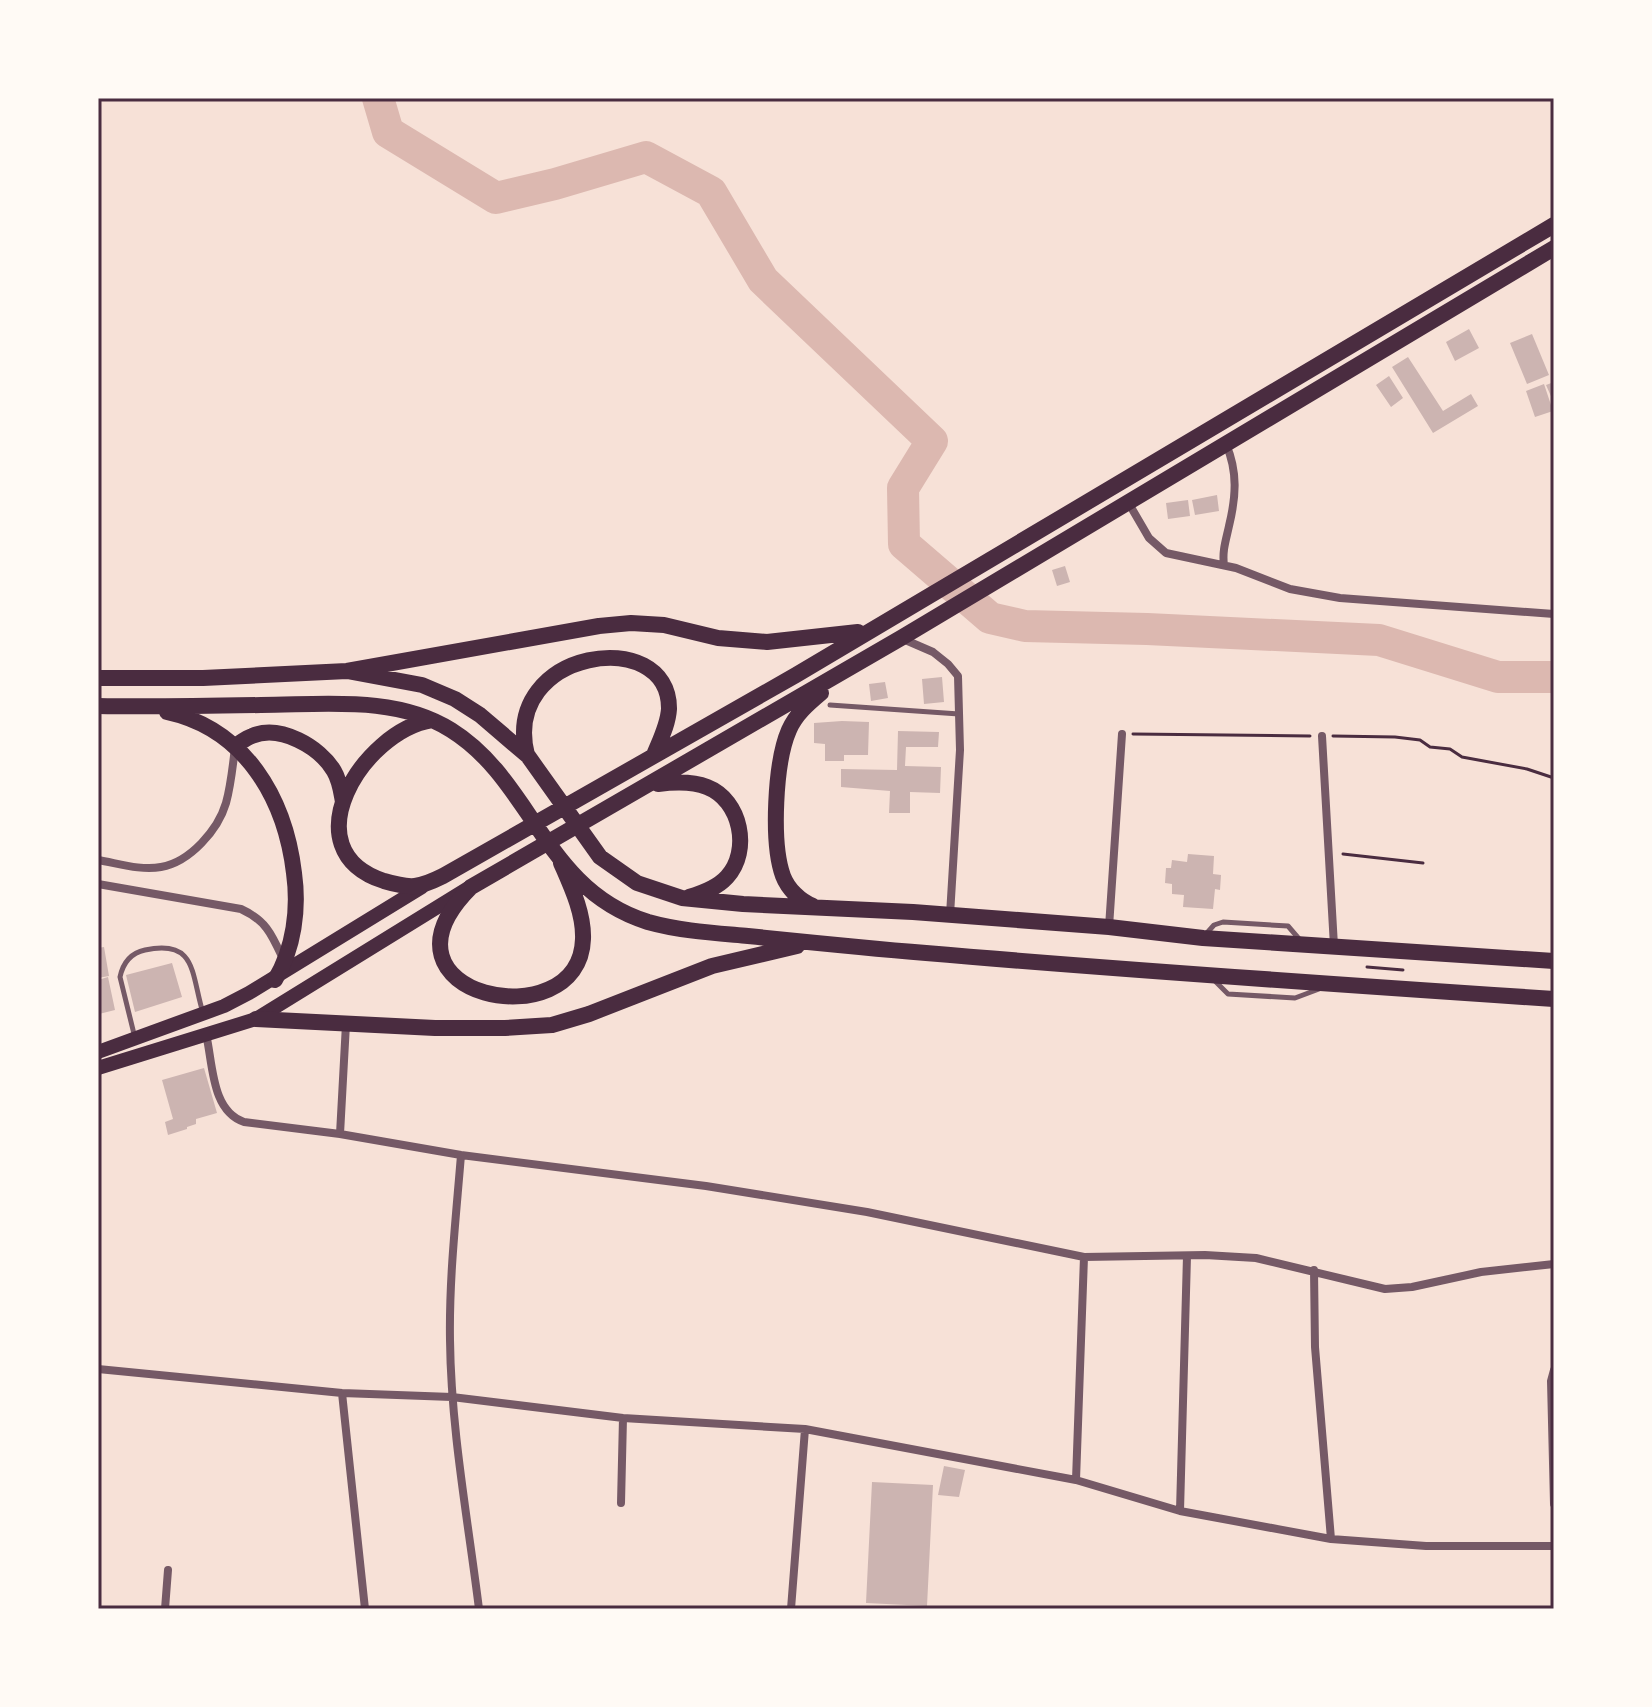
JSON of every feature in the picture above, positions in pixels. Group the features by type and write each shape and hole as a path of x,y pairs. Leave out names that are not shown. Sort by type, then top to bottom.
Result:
{"main road":[{"path":"98,1052 203,1014 275,980 426,884 796,675 1554,225"},
{"path":"98,1068 261,1016 473,886 906,635 1554,248"},
{"path":"98,678 203,678 347,671 620,624 664,625 718,638 767,642 869,630"},
{"path":"814,907 798,897 782,875 776,812 784,744 794,719 805,707 874,653"},
{"path":"528,756 523,737 527,707 533,695 547,680 569,666 606,658 640,662 655,670 663,682 667,694 668,720 648,759"},
{"path":"347,671 422,685 455,699 528,756 584,839 600,857 637,883 682,898 1554,961"},
{"path":"98,706 361,705 408,711 432,720 468,741 485,758 561,863 606,902 648,922 693,931 815,943 1554,999"},
{"path":"133,707 187,717 208,727 235,746 266,782 287,830 296,889 295,923 285,963 275,980"},
{"path":"343,802 357,773 379,746 400,731 432,720"},
{"path":"235,746 252,735 275,732 296,739 321,755 334,769 340,783 343,802 339,833 344,850 354,864 385,881 426,884"},
{"path":"648,785 676,781 709,787 728,803 736,816 740,840 737,864 721,883 703,893 682,898"},
{"path":"473,886 453,905 444,920 442,945 446,965 463,985 476,991 503,995 535,994 552,989 566,980 582,951 584,936 580,915 561,863"},
{"path":"261,1016 347,1023 491,1028 552,1025 589,1014 712,966 815,943"}],"street":[{"path":"1224,565 1224,546 1236,476 1226,444"},
{"path":"1128,502 1149,538 1166,553 1224,565 1290,589 1554,614"},
{"path":"906,635 933,652 958,676 960,714 950,915"},
{"path":"1109,927 1122,734"},
{"path":"1322,736 1334,946"},
{"path":"98,860 160,867 178,861 193,851 210,832 226,805 235,746"},
{"path":"98,884 241,909 258,917 267,927 285,963"},
{"path":"340,1134 347,1023"},
{"path":"206,1034 220,1100 231,1116 244,1122 340,1134 461,1155 706,1186 852,1210 1084,1257 1256,1258 1385,1289 1412,1287 1481,1272 1554,1264"},
{"path":"461,1155 450,1281 452,1397 479,1609"},
{"path":"1180,1511 1187,1256"},
{"path":"1076,1480 1084,1257"},
{"path":"1314,1270 1315,1347 1331,1539"},
{"path":"98,1369 342,1393 452,1397 623,1418 805,1429 1076,1480 1180,1511 1331,1539 1426,1546 1554,1546"},
{"path":"1554,1370 1551,1381 1554,1504"},
{"path":"342,1393 365,1609"},
{"path":"621,1503 623,1418"},
{"path":"791,1609 805,1429"},
{"path":"165,1609 168,1570"}],"lane":[{"path":"830,705 960,714"},
{"path":"135,1038 120,977 122,967 140,951 174,947 183,953 189,961 203,1014"}],"path":[{"path":"1122,734 1395,737 1420,740 1430,747 1450,749 1462,757 1527,769 1554,778"},
{"path":"1327,850 1423,863"}],"building":[{"path":"1469,329 1479,348 1455,361 1446,342"},
{"path":"1532,334 1549,375 1527,384 1510,343"},
{"path":"1408,357 1443,411 1471,394 1478,406 1433,433 1392,367"},
{"path":"1389,376 1403,398 1391,407 1376,385"},
{"path":"1554,382 1554,403 1546,385"},
{"path":"1544,384 1553,411 1535,417 1526,391"},
{"path":"1217,495 1219,511 1195,515 1192,500"},
{"path":"1188,500 1190,516 1168,519 1166,503"},
{"path":"1065,566 1070,582 1057,586 1052,570"},
{"path":"942,677 944,702 924,704 922,679"},
{"path":"885,682 888,698 871,701 869,684"},
{"path":"869,722 868,755 844,755 844,761 825,761 825,744 814,743 814,723"},
{"path":"898,731 939,732 938,747 906,747 905,766 941,767 940,793 910,792 910,813 889,813 890,791 841,787 841,769 897,770"},
{"path":"1188,854 1214,856 1213,874 1221,875 1220,890 1215,889 1213,909 1183,907 1184,895 1172,894 1172,884 1165,883 1166,868 1171,868 1172,860 1187,862"},
{"path":"104,947 109,976 98,978 98,948"},
{"path":"172,963 182,997 135,1012 126,975"},
{"path":"108,977 115,1010 99,1014 98,980"},
{"path":"204,1068 217,1113 196,1119 196,1124 168,1135 165,1122 173,1119 162,1080"},
{"path":"944,1466 965,1470 959,1497 938,1495"},
{"path":"872,1482 933,1485 927,1606 866,1603"}],"waterway":[{"path":"378,98 388,132 496,198 646,157 711,192 763,280 932,441 903,488 904,544 990,618 1025,626 1379,640 1498,677 1554,677"}]}
